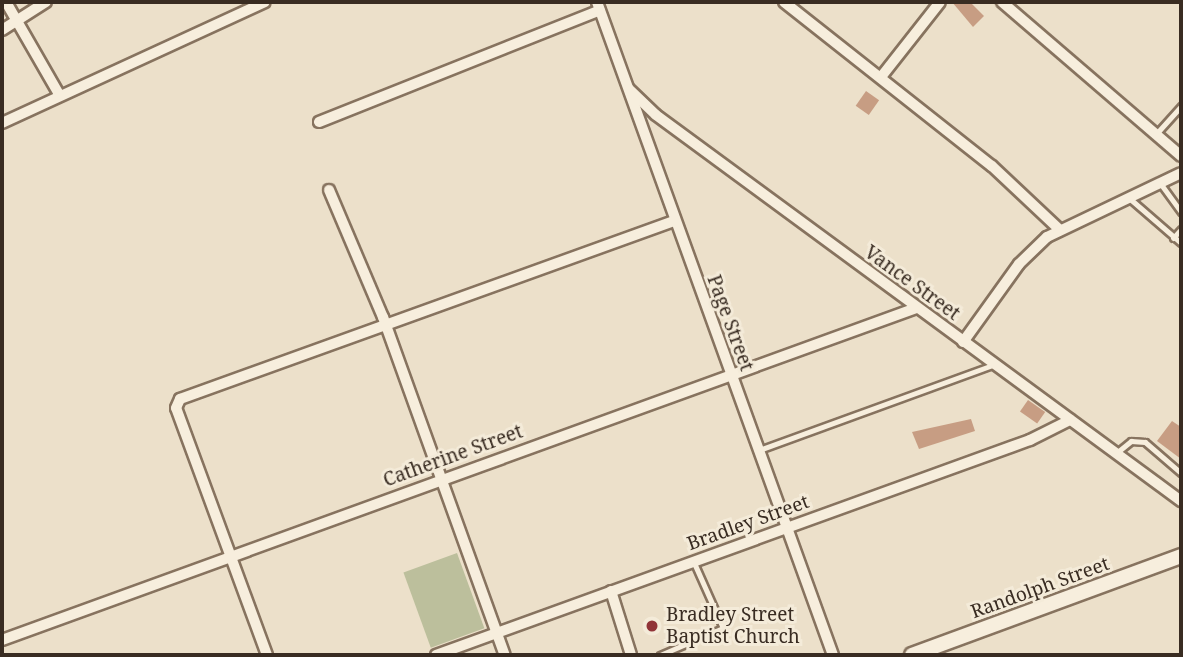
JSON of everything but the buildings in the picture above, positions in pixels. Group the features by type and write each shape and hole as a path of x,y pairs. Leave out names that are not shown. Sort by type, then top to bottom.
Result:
{"street":[{"path":"6,2 60,96"},
{"path":"2,30 46,2"},
{"path":"2,123 265,2"},
{"path":"784,2 881,77 1047,213 1059,230"},
{"path":"881,77 940,2"},
{"path":"1002,2 1179,152"},
{"path":"319,122 598,6"},
{"name":"Page Street","path":"598,6 833,655"},
{"name":"Vance Street","path":"627,87 916,308 1181,501"},
{"path":"963,342 1019,264 1059,230 1181,173"},
{"path":"329,190 385,327 439,481 505,655"},
{"path":"267,655 176,408 180,399 674,222"},
{"name":"Catherine Street","path":"2,640 730,373 916,308"},
{"name":"Bradley Street","path":"436,655 1030,440 1070,420"},
{"name":"Randolph Street","path":"912,655 1181,556"},
{"path":"611,591 631,655"}],"lane":[{"path":"1156,134 1181,106"},
{"path":"1175,112 1181,120"},
{"path":"1160,183 1181,212"},
{"path":"1129,198 1181,243"},
{"path":"1173,237 1181,229"},
{"path":"758,450 993,365"},
{"path":"1115,454 1131,440 1145,442 1181,474"},
{"path":"660,655 723,628 693,561"}],"green space":[{"path":"457,553 484,628 431,648 403,572"}],"place":[{"name":"Bradley Street Baptist Church","path":"652,626"}]}
